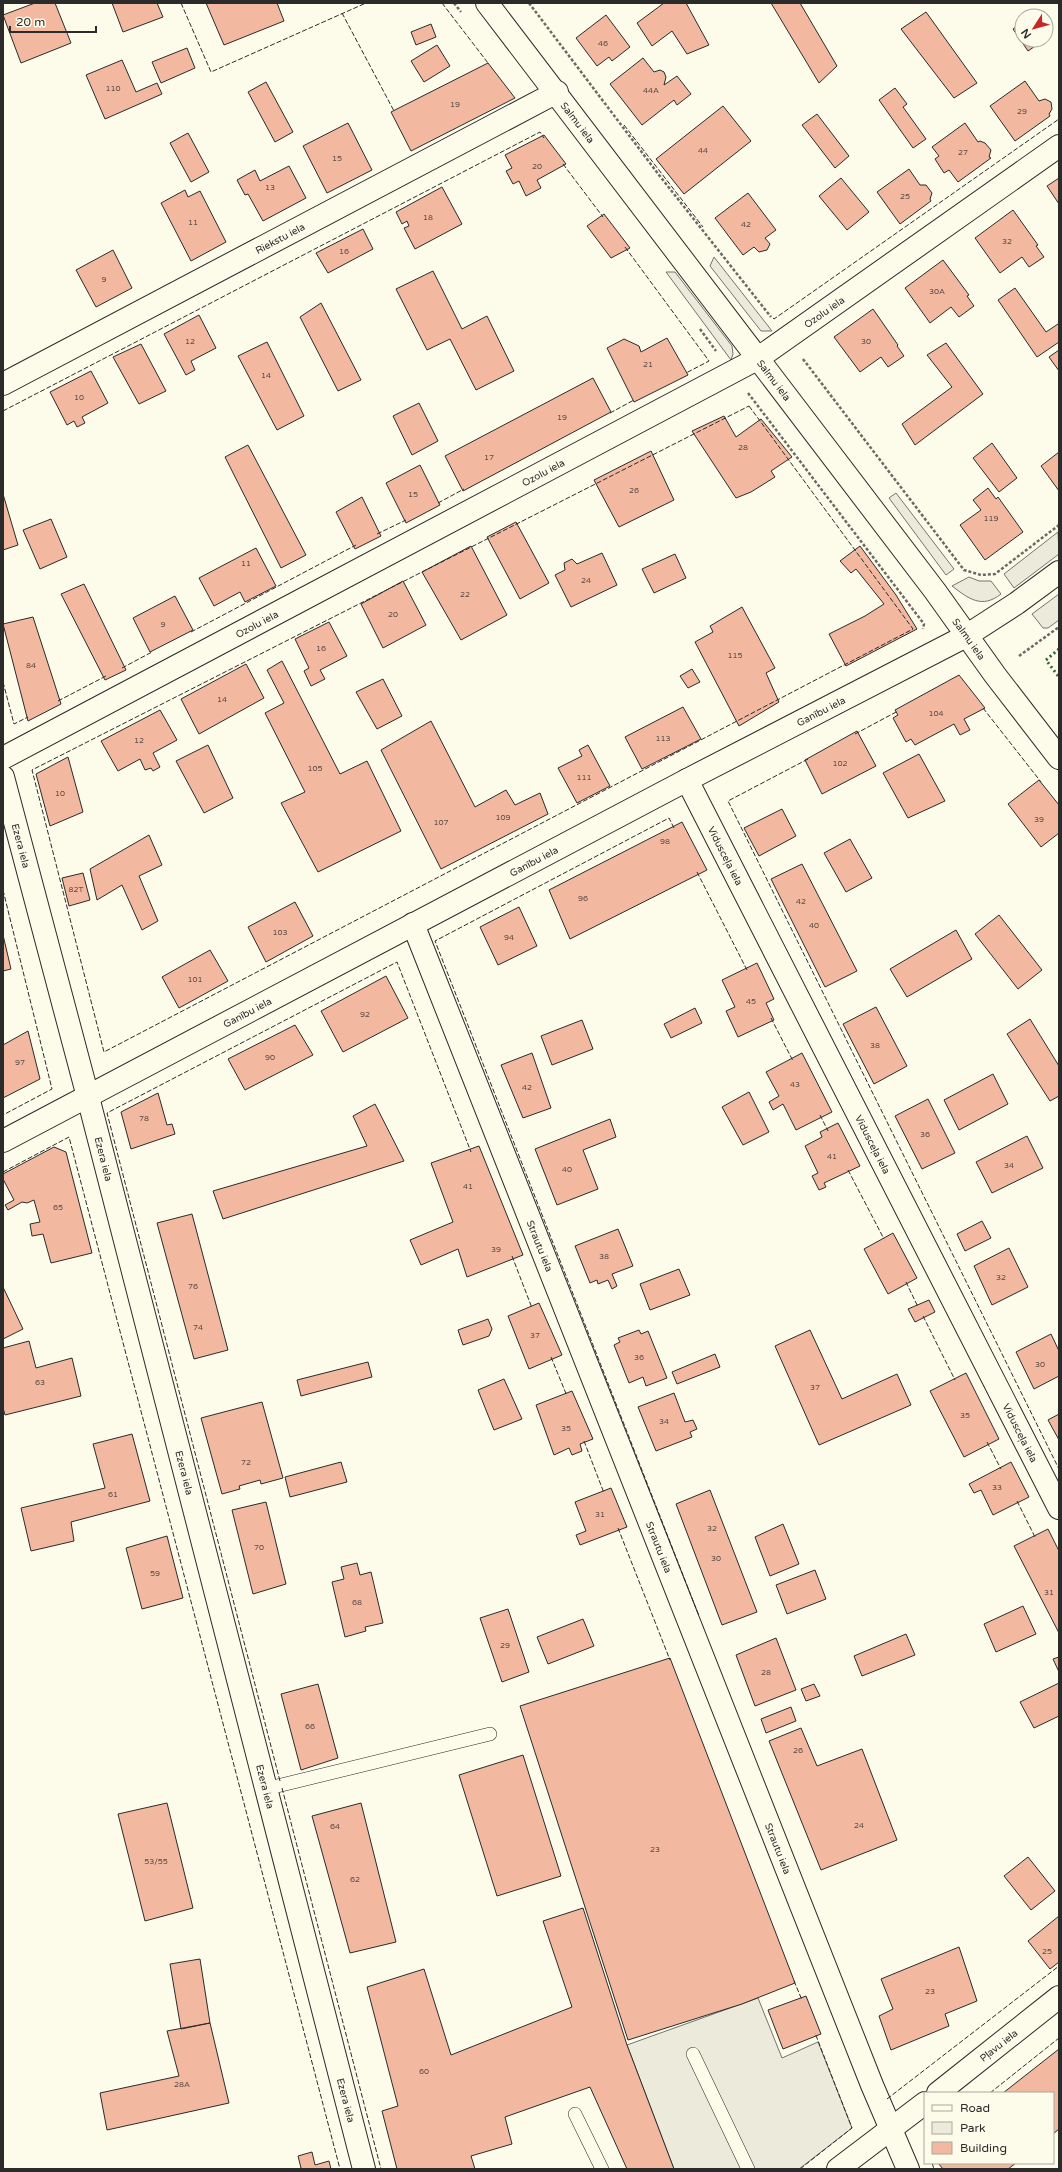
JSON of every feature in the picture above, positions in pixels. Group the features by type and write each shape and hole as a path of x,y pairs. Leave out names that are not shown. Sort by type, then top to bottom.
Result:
{"main road":[{"name":"Salmu iela","path":"487,3 557,92 757,359 935,591 966,636 1059,758"},
{"name":"Riekstu iela","path":"3,384 557,92"},
{"name":"Ozolu iela","path":"3,758 757,359 1059,146"},
{"name":"Ganību iela","path":"3,1141 687,780 966,636 1059,572"},
{"name":"Ezera iela","path":"3,778 88,1097 364,2169"},
{"name":"Vidusceļa iela","path":"687,780 1059,1508"},
{"name":"Strautu iela","path":"413,924 890,2130 908,2169"},
{"name":"Pļavu iela","path":"939,2092 1059,1997"},
{"path":"838,2169 924,2104"}],"lane":[{"path":"265,1788 490,1734"},
{"path":"693,2054 748,2169"},
{"path":"575,2114 602,2169"}],"path":[{"path":"529,3 659,175 745,282 964,570 981,575 995,574 1059,525"},
{"path":"1019,656 1059,627"}],"green space":[{"path":"714,257 772,331 761,331 710,266"},
{"path":"666,272 675,272 732,346 733,354 731,360"},
{"path":"896,493 954,569 946,575 889,498"},
{"path":"1058,532 1059,554 1014,588 1004,574"},
{"path":"969,577 979,581 991,581 1001,594 988,601 982,601 964,595 952,586"},
{"path":"1059,594 1059,620 1048,628 1043,628 1032,614"}],"shaded area":[{"path":"758,1998 782,2058 818,2042 852,2128 799,2169 674,2169 627,2045"}],"building":[{"path":"35,3 55,3 71,43 21,63 3,15"},
{"path":"112,3 157,3 163,17 123,32"},
{"path":"206,3 277,3 284,21 224,45"},
{"path":"664,3 686,3 709,45 687,54 672,31 652,46 637,23"},
{"path":"771,3 800,3 837,66 819,83"},
{"path":"926,12 977,83 954,98 901,29"},
{"path":"606,15 630,47 612,61 609,57 597,66 576,38"},
{"path":"431,24 436,37 416,45 411,32"},
{"path":"437,45 450,66 424,82 411,61"},
{"path":"187,48 195,68 161,83 152,62"},
{"path":"643,58 654,72 660,70 664,72 666,77 664,85 677,76 691,94 677,105 674,100 642,125 610,84"},
{"path":"122,60 136,92 157,83 162,94 105,119 86,75"},
{"path":"488,63 515,98 411,151 391,112"},
{"path":"1025,81 1039,101 1045,99 1051,102 1052,109 1049,114 1050,116 1015,141 990,106"},
{"path":"266,82 293,132 275,142 248,92"},
{"path":"895,88 907,104 903,107 926,139 913,148 879,100"},
{"path":"723,106 751,141 684,194 656,159"},
{"path":"817,114 849,156 835,168 802,125"},
{"path":"348,123 372,170 327,193 303,146"},
{"path":"965,123 978,142 980,141 985,143 991,150 989,157 991,158 958,182 949,170 944,173 935,159 939,156 932,147"},
{"path":"188,133 209,172 191,182 170,143"},
{"path":"544,135 566,164 537,180 541,188 526,196 519,181 513,184 506,171 512,168 505,155"},
{"path":"289,166 306,198 263,221 248,194 245,195 237,180 255,170 260,181"},
{"path":"909,169 920,185 926,185 932,193 930,199 931,201 900,224 877,192"},
{"path":"841,178 869,212 847,230 819,196"},
{"path":"1059,178 1059,204 1047,186"},
{"path":"442,187 462,224 415,249 404,228 409,226 407,221 402,224 396,212"},
{"path":"185,190 188,197 200,191 226,242 191,261 161,203"},
{"path":"748,193 776,230 765,238 770,244 767,250 759,252 754,247 743,255 715,218"},
{"path":"1013,210 1038,245 1036,246 1044,257 1029,267 1022,257 1000,273 975,238"},
{"path":"604,214 630,248 611,258 587,226"},
{"path":"363,229 373,249 328,273 316,253"},
{"path":"113,250 132,288 96,307 76,270"},
{"path":"943,260 969,295 967,296 974,306 959,317 951,307 930,323 905,288"},
{"path":"433,271 462,329 487,316 514,371 476,390 450,339 427,350 396,289"},
{"path":"1015,288 1046,332 1058,324 1059,326 1059,342 1037,357 998,300"},
{"path":"321,303 361,380 338,391 300,317"},
{"path":"873,309 904,356 888,367 881,357 860,372 834,337"},
{"path":"199,315 216,348 191,361 195,370 186,375 164,334"},
{"path":"667,338 688,375 634,402 607,348 624,339 639,346 641,352"},
{"path":"267,342 304,416 277,430 238,356"},
{"path":"946,343 983,394 915,445 902,424 952,387 927,355"},
{"path":"141,344 166,391 139,404 113,357"},
{"path":"1059,350 1059,371 1049,357"},
{"path":"91,371 108,403 82,417 85,423 77,427 74,421 67,425 50,392"},
{"path":"593,378 611,412 463,491 445,456"},
{"path":"419,403 438,441 412,455 393,416"},
{"path":"724,416 736,437 761,419 792,457 771,471 775,477 751,492 736,498 692,431"},
{"path":"992,443 1017,478 999,492 973,458"},
{"path":"248,445 306,555 281,568 225,457"},
{"path":"651,451 674,500 619,527 594,480"},
{"path":"1059,452 1059,491 1041,466"},
{"path":"420,465 440,505 406,523 386,483"},
{"path":"988,488 996,499 998,497 1023,532 985,560 960,525 981,510 973,500"},
{"path":"3,494 18,545 3,550"},
{"path":"362,497 381,536 355,549 336,512"},
{"path":"51,519 67,557 40,569 23,530"},
{"path":"516,522 549,583 520,599 487,537"},
{"path":"471,546 507,615 461,640 422,572"},
{"path":"860,546 896,595 917,629 846,666 829,634 865,616 884,604 856,569 851,573 840,561"},
{"path":"256,548 276,586 245,602 240,592 214,606 199,578"},
{"path":"602,553 617,585 571,607 555,575 565,570 564,563 572,559 577,564"},
{"path":"675,554 686,578 654,593 642,569"},
{"path":"403,581 426,625 383,648 361,604"},
{"path":"84,584 126,670 105,680 61,594"},
{"path":"175,596 193,630 150,652 133,618"},
{"path":"742,607 775,668 766,673 779,702 739,726 695,642 713,632 710,626"},
{"path":"33,617 61,704 28,721 3,624"},
{"path":"329,622 347,656 320,670 325,679 311,686 304,671 309,668 295,639"},
{"path":"282,661 340,774 367,761 401,831 318,872 281,803 305,792 265,713 284,703 267,670"},
{"path":"246,664 264,698 199,734 181,699"},
{"path":"692,669 700,682 688,688 680,676"},
{"path":"959,675 985,708 964,719 970,730 960,735 954,724 915,745 911,739 906,742 893,718 898,715 895,710"},
{"path":"383,679 402,716 377,729 356,692"},
{"path":"683,707 701,739 642,769 625,737"},
{"path":"160,710 177,740 153,753 160,767 153,771 151,768 145,770 140,759 118,771 101,741"},
{"path":"431,721 475,807 506,790 515,805 540,793 548,814 441,869 381,750"},
{"path":"857,731 876,766 822,794 805,760"},
{"path":"208,745 233,798 204,813 176,761"},
{"path":"588,745 610,786 577,803 558,768 582,756 579,750"},
{"path":"919,754 945,801 908,818 883,773"},
{"path":"68,757 83,812 50,826 36,774"},
{"path":"1039,780 1059,805 1059,833 1041,847 1008,804"},
{"path":"782,809 796,836 759,856 744,828"},
{"path":"682,822 707,870 570,939 549,890"},
{"path":"149,835 162,865 139,876 158,921 142,930 122,885 97,900 90,869"},
{"path":"850,839 872,878 846,892 824,853"},
{"path":"802,864 857,971 825,987 771,879"},
{"path":"83,873 90,900 69,906 62,878"},
{"path":"295,902 313,936 266,962 248,927"},
{"path":"519,907 537,946 498,965 480,927"},
{"path":"999,915 1042,970 1018,989 975,934"},
{"path":"956,930 972,959 907,997 890,969"},
{"path":"3,935 11,969 3,971"},
{"path":"210,950 228,981 179,1008 162,977"},
{"path":"757,963 774,999 766,1003 774,1020 738,1037 726,1011 735,1007 722,980"},
{"path":"386,976 408,1018 343,1052 321,1011"},
{"path":"876,1007 907,1066 874,1084 843,1024"},
{"path":"695,1008 702,1023 671,1038 664,1024"},
{"path":"1030,1019 1059,1066 1059,1096 1050,1101 1007,1034"},
{"path":"582,1020 593,1049 552,1065 541,1036"},
{"path":"295,1025 313,1055 245,1090 228,1059"},
{"path":"28,1031 40,1079 3,1098 3,1045"},
{"path":"532,1053 551,1108 523,1118 501,1065"},
{"path":"802,1053 832,1112 796,1130 783,1104 773,1110 769,1102 779,1096 766,1072"},
{"path":"993,1074 1008,1104 959,1130 944,1100"},
{"path":"749,1092 769,1132 743,1145 722,1107"},
{"path":"158,1093 167,1125 172,1124 175,1134 131,1149 121,1112"},
{"path":"928,1099 955,1153 922,1169 895,1116"},
{"path":"375,1104 404,1161 223,1219 213,1191 367,1146 353,1116"},
{"path":"610,1119 616,1137 583,1150 598,1189 557,1205 535,1149"},
{"path":"838,1123 860,1166 824,1183 826,1187 819,1190 812,1176 818,1173 805,1146 822,1137 820,1132"},
{"path":"1027,1136 1043,1168 992,1193 976,1162"},
{"path":"479,1146 523,1255 467,1277 458,1249 421,1265 410,1240 453,1222 431,1163"},
{"path":"54,1147 66,1152 92,1253 51,1263 43,1234 32,1236 30,1224 40,1222 34,1200 27,1203 22,1202 8,1210 5,1205 14,1200 3,1179 3,1174"},
{"path":"192,1214 228,1350 194,1359 157,1223"},
{"path":"982,1221 991,1238 965,1251 957,1234"},
{"path":"618,1229 633,1266 612,1274 617,1286 612,1289 608,1280 598,1284 597,1280 590,1283 575,1246"},
{"path":"893,1233 917,1278 888,1294 864,1249"},
{"path":"1009,1248 1028,1287 992,1305 974,1266"},
{"path":"679,1269 690,1295 650,1310 640,1284"},
{"path":"3,1287 23,1329 3,1339"},
{"path":"929,1300 935,1312 915,1322 908,1309"},
{"path":"539,1303 562,1355 529,1369 508,1316"},
{"path":"488,1319 492,1329 489,1336 463,1345 458,1330"},
{"path":"639,1330 641,1334 648,1331 667,1378 646,1386 643,1377 629,1383 614,1345 620,1342 618,1338"},
{"path":"810,1330 842,1399 897,1374 911,1405 819,1445 775,1346"},
{"path":"1051,1334 1059,1351 1059,1376 1034,1389 1016,1352"},
{"path":"29,1341 36,1368 72,1358 81,1396 5,1415 3,1408 3,1348"},
{"path":"715,1354 720,1367 677,1384 672,1372"},
{"path":"368,1362 372,1377 301,1396 297,1380"},
{"path":"966,1373 999,1439 964,1457 930,1391"},
{"path":"504,1379 522,1419 494,1430 478,1390"},
{"path":"572,1391 593,1439 580,1444 582,1451 572,1455 569,1448 554,1455 536,1405"},
{"path":"674,1393 685,1422 693,1420 697,1429 690,1432 692,1437 656,1451 638,1407"},
{"path":"262,1402 283,1478 261,1484 260,1480 239,1486 240,1489 222,1494 201,1418"},
{"path":"1059,1414 1059,1440 1048,1420"},
{"path":"132,1434 150,1501 71,1522 74,1541 31,1551 21,1508 105,1488 93,1444"},
{"path":"341,1462 347,1482 290,1497 285,1477"},
{"path":"1011,1462 1029,1497 993,1515 981,1490 974,1493 969,1484"},
{"path":"611,1488 627,1527 580,1545 576,1535 586,1531 575,1502"},
{"path":"710,1490 757,1612 722,1625 676,1504"},
{"path":"266,1502 286,1584 253,1594 232,1510"},
{"path":"783,1524 799,1564 770,1576 755,1537"},
{"path":"1048,1529 1059,1551 1059,1633 1014,1546"},
{"path":"167,1536 183,1598 142,1609 126,1548"},
{"path":"357,1563 360,1575 371,1572 383,1623 365,1627 366,1631 345,1637 332,1582 344,1579 341,1567"},
{"path":"815,1570 826,1599 787,1614 776,1585"},
{"path":"1023,1606 1036,1634 996,1652 984,1624"},
{"path":"508,1609 529,1672 502,1682 480,1618"},
{"path":"583,1619 594,1646 548,1664 537,1637"},
{"path":"906,1634 915,1655 862,1676 854,1656"},
{"path":"776,1638 796,1690 755,1706 736,1655"},
{"path":"1059,1657 1059,1672 1053,1659"},
{"path":"670,1658 795,1983 742,2004 628,2040 520,1706"},
{"path":"1059,1683 1059,1716 1034,1728 1020,1702"},
{"path":"318,1684 338,1758 301,1770 281,1694"},
{"path":"814,1684 820,1696 806,1701 801,1689"},
{"path":"791,1707 796,1721 766,1733 761,1719"},
{"path":"801,1728 817,1766 862,1749 897,1840 821,1870 769,1741"},
{"path":"523,1755 561,1876 497,1896 459,1775"},
{"path":"167,1803 193,1908 145,1921 118,1814"},
{"path":"361,1803 396,1942 350,1953 312,1816"},
{"path":"1028,1857 1055,1891 1031,1910 1004,1876"},
{"path":"583,1908 627,2045 674,2169 627,2169 590,2087 505,2117 512,2144 471,2156 475,2169 397,2169 382,2111 398,2106 367,1987 424,1969 451,2055 572,2007 543,1921"},
{"path":"1059,1916 1059,1962 1050,1969 1028,1941"},
{"path":"959,1947 977,2001 945,2014 949,2026 891,2050 879,2016 893,2009 881,1979"},
{"path":"200,1959 210,2023 181,2029 170,1964"},
{"path":"806,1996 821,2034 783,2049 768,2010"},
{"path":"210,2023 229,2103 107,2130 100,2093 179,2076 167,2031"},
{"path":"1059,2049 1059,2129 1054,2133 1054,2092 1004,2092"},
{"path":"312,2152 315,2165 329,2161 331,2169 298,2169 301,2168 298,2156"},
{"path":"939,2164 1015,2164 1008,2169 943,2169"}],"hedge":[{"path":"1059,649 1046,660 1059,677"}],"fence":[{"path":"181,3 211,72 366,3"},
{"path":"442,3 488,63"},
{"path":"342,13 394,111"},
{"path":"773,318 774,319 1059,119"},
{"path":"624,125 703,227"},
{"path":"3,411 540,132 544,138"},
{"path":"563,164 603,217"},
{"path":"625,247 709,361 686,373"},
{"path":"610,413 634,400"},
{"path":"749,406 913,629 104,1052 32,770 749,406"},
{"path":"438,503 464,489"},
{"path":"377,534 406,520"},
{"path":"191,632 356,545"},
{"path":"122,668 152,652"},
{"path":"58,701 106,676"},
{"path":"3,682 14,724 28,717"},
{"path":"983,708 1041,782"},
{"path":"855,734 898,711"},
{"path":"808,759 728,801 1059,1469"},
{"path":"674,828 669,818 435,941 699,1616"},
{"path":"697,872 747,970"},
{"path":"3,890 52,1089 3,1115"},
{"path":"280,1781 107,1113 397,962 471,1152"},
{"path":"771,1018 793,1061"},
{"path":"820,1115 828,1131"},
{"path":"3,1172 69,1137 340,2169"},
{"path":"848,1170 884,1239"},
{"path":"512,1256 532,1308"},
{"path":"906,1282 918,1307"},
{"path":"923,1316 955,1380"},
{"path":"551,1357 567,1396"},
{"path":"584,1441 604,1493"},
{"path":"987,1442 1001,1469"},
{"path":"1017,1501 1035,1537"},
{"path":"618,1528 670,1660"},
{"path":"282,1788 381,2169"},
{"path":"887,2099 1059,1966"},
{"path":"794,1981 802,2000"},
{"path":"800,2169 852,2128 815,2033"},
{"path":"991,2092 1059,2038"},
{"path":"932,2164 934,2169"}]}
